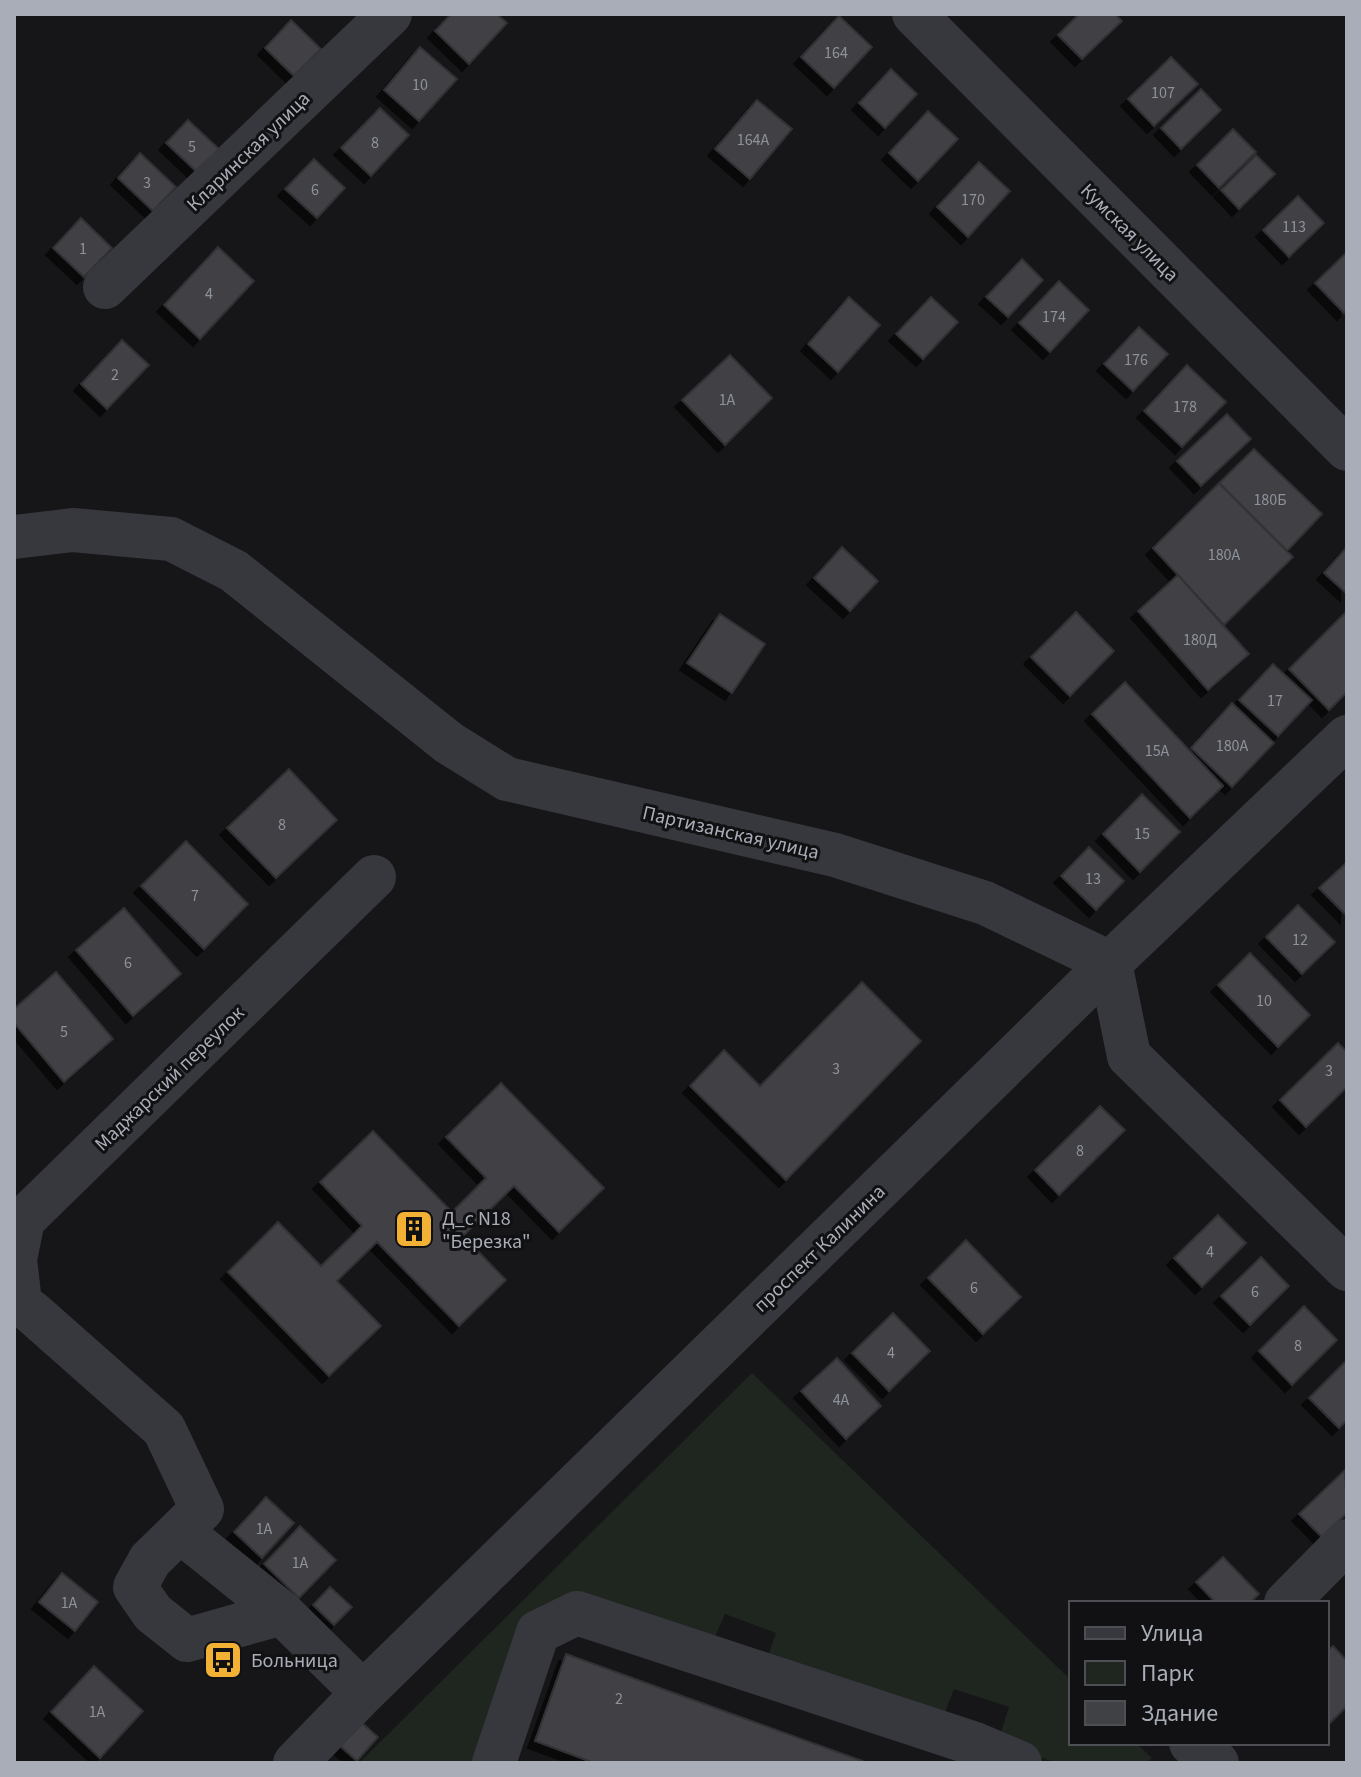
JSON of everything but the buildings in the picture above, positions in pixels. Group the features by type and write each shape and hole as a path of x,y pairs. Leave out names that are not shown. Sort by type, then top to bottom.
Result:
{"street":[{"name":"Кларинская улица","path":"105,287 390,14"},
{"name":"Кумская улица","path":"914,14 1347,449"},
{"name":"Партизанская улица","path":"14,537 73,530 171,539 234,571 449,743 507,779 835,855 985,903 1110,963"},
{"name":"проспект Калинина","path":"295,1763 1110,963 1347,737"},
{"name":"Маджарский переулок","path":"17,1303 15,1259 23,1220 374,877"},
{"path":"1110,963 1129,1056 1347,1269"},
{"path":"17,1303 164,1429 202,1509 150,1560 135,1587 153,1613 187,1640 282,1613"},
{"path":"180,1531 282,1613 363,1693"},
{"path":"1288,1601 1347,1541"},
{"path":"497,1762 538,1632 577,1613 975,1744 1020,1763"},
{"path":"1194,1745 1217,1763"}],"green space":[{"path":"752,1373 1069,1678 1069,1745 1138,1745 1152,1758 1146,1763 1056,1763 998,1742 1009,1707 954,1689 942,1720 767,1659 776,1633 725,1614 713,1641 581,1595 476,1763 359,1763"}],"place":[{"name":"Д_с N18 \"Березка\"","path":"414,1229"},
{"name":"Больница","path":"223,1660"}]}
